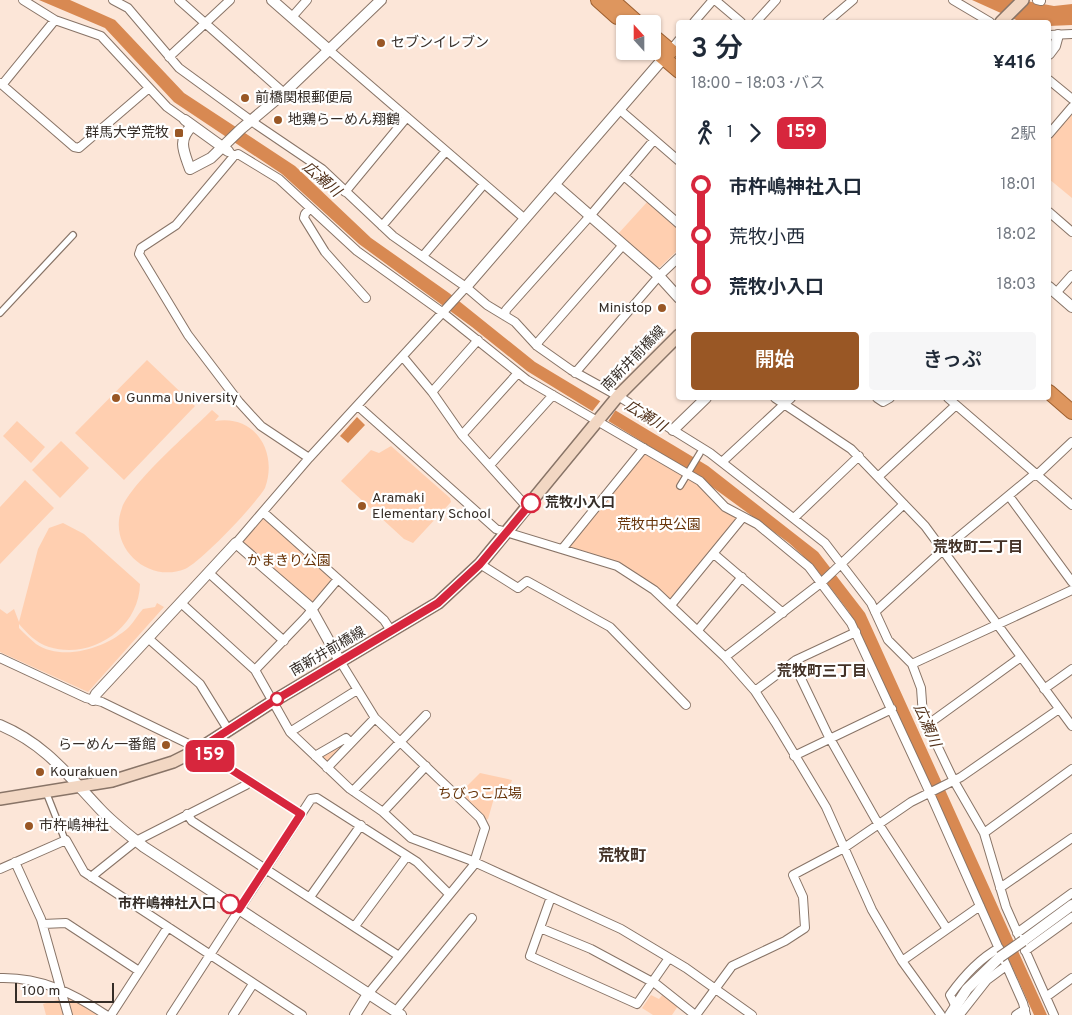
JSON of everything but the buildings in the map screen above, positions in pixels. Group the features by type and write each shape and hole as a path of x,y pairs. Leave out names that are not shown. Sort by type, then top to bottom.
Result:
{"highway":[{"path":"598,0 616,16"},
{"path":"612,0 629,15"},
{"path":"661,43 673,52"},
{"path":"1051,382 1072,400"},
{"path":"1051,394 1072,412"}],"main road":[{"path":"1003,20 1023,0"},
{"name":"南新井前橋線","path":"0,799 80,787 136,775 199,749 272,702 438,603 480,564 610,405 676,338"}],"street":[{"path":"23,0 55,20 101,36 167,107 188,123 270,173 357,251 443,311 518,373 688,473 708,487 725,507 757,524 809,567 843,609 856,632 931,792 1026,1012 1016,1015"},
{"path":"113,0 128,8 179,68 250,120 322,169 382,226 466,287 487,305 519,326 537,346 575,372 618,396 722,462 823,541 869,601 888,640 912,664 922,688 922,713 954,781 984,833 1000,888 1054,1015"},
{"path":"179,0 282,90"},
{"path":"169,57 230,0"},
{"path":"272,0 525,219"},
{"path":"292,18 307,0"},
{"path":"309,458 261,426 239,402 188,335 139,254 141,248 176,224 240,129 327,47 372,0"},
{"path":"327,47 381,0"},
{"path":"696,20 714,0 739,20"},
{"path":"758,20 776,0"},
{"path":"829,20 853,0"},
{"path":"953,0 987,20"},
{"path":"55,20 1,84 74,147 79,148 149,88"},
{"path":"1051,51 1055,46 1053,35 1072,34"},
{"path":"93,700 96,694 236,543 309,458 466,287 673,52"},
{"path":"1051,82 1072,99"},
{"path":"1051,132 1072,107"},
{"path":"620,110 676,158"},
{"path":"345,192 406,116"},
{"path":"188,123 182,143 190,169 228,148"},
{"path":"505,316 506,310 590,216 654,140"},
{"path":"382,226 446,150"},
{"path":"624,176 676,221"},
{"path":"423,256 484,184"},
{"path":"555,185 659,276 676,295"},
{"path":"310,208 304,216 323,248 366,298"},
{"path":"1051,214 1069,230 1072,221"},
{"path":"0,313 73,235"},
{"path":"537,346 539,341 623,245"},
{"path":"575,372 659,276 676,260"},
{"path":"1072,275 1052,290 1072,307"},
{"path":"432,392 478,340"},
{"path":"403,357 432,392 462,435 491,464 527,507"},
{"path":"462,435 518,373"},
{"path":"491,464 553,395"},
{"path":"673,430 704,400"},
{"path":"778,400 829,433 859,456 879,476 944,549 1072,726"},
{"path":"722,462 788,400"},
{"path":"951,400 1072,504"},
{"path":"879,476 956,404"},
{"path":"358,406 493,527 617,566 654,590 725,657 755,691 826,807 872,910 902,961 950,1012 959,1014 987,980 1001,957"},
{"path":"875,612 944,549 1038,474 1072,442"},
{"path":"563,548 644,448"},
{"path":"680,486 698,456"},
{"path":"794,518 859,456"},
{"path":"1009,496 1072,582"},
{"path":"725,657 822,582 904,504"},
{"path":"263,512 384,620 392,632"},
{"path":"671,605 743,517"},
{"path":"236,543 313,610 340,661 375,718 483,822 484,832 475,863 368,994 355,1015"},
{"path":"714,554 783,613"},
{"path":"480,564 518,588 527,581 610,627 686,705"},
{"path":"209,573 284,641"},
{"path":"698,630 742,576"},
{"path":"255,670 313,610 338,579"},
{"path":"912,664 1072,590"},
{"path":"181,603 255,670 290,732 353,791 384,812 413,839 475,863 621,929 686,968 714,990 752,1015"},
{"path":"755,691 794,662 856,632"},
{"path":"149,639 200,684 229,731"},
{"path":"927,725 1021,657"},
{"path":"0,658 199,749 301,814"},
{"path":"794,662 830,738 879,824 946,929"},
{"path":"1044,689 1072,669"},
{"path":"290,732 357,690"},
{"path":"794,756 892,709"},
{"path":"540,928 590,949 653,982 696,1015 732,966 785,941 805,928 802,897 793,875 844,848 911,802 954,781 1059,709"},
{"path":"353,791 426,715"},
{"path":"327,768 375,718"},
{"path":"0,725 44,750 109,819 136,841 398,1013 472,918"},
{"path":"315,756 346,738 351,743"},
{"path":"384,812 426,766"},
{"path":"984,833 1072,769"},
{"path":"91,877 136,841 249,782"},
{"path":"46,792 64,840 80,868 297,1013"},
{"path":"170,1015 311,798 317,798 361,825 420,865 449,894"},
{"path":"187,814 192,820 399,956"},
{"path":"310,897 361,825"},
{"path":"1000,888 1072,838"},
{"path":"0,869 64,840"},
{"path":"355,926 407,856"},
{"path":"15,862 43,924 68,1015"},
{"path":"1021,941 1072,893"},
{"path":"551,897 530,956 637,1004 669,958"},
{"path":"950,1012 979,975 1021,941 1072,905"},
{"path":"902,961 980,906"},
{"path":"1021,941 1072,916"},
{"path":"43,924 66,923 139,971"},
{"path":"111,1015 168,928"},
{"path":"950,1012 952,993 978,963 1001,957"},
{"path":"0,978 35,981 60,988 106,1015"},
{"path":"1046,997 1072,978"},
{"path":"233,1015 253,984"}],"green space":[{"path":"1072,112 1072,198 1051,181 1051,137"},
{"path":"648,201 676,225 676,252 660,267 656,267 618,234"},
{"path":"147,360 195,406 124,480 75,433"},
{"path":"212,410 219,416 215,421 229,420 242,424 252,430 260,439 266,450 268,462 265,488 251,507 193,564 185,569 171,572 157,571 144,566 125,548 120,536 119,522 122,508 137,485"},
{"path":"17,421 45,447 31,463 3,436"},
{"path":"61,441 89,468 60,498 32,470"},
{"path":"391,446 450,498 451,502 413,543 404,539 341,481 371,450 379,453"},
{"name":"荒牧中央公園","path":"644,454 702,487 735,516 737,521 671,599 616,562 571,547 569,543"},
{"path":"25,480 54,508 0,564 0,507"},
{"name":"かまきり公園","path":"263,517 331,577 332,580 313,601 309,601 243,542 243,538"},
{"path":"63,523 84,534 140,584 138,600 131,615 122,627 96,645 81,649 65,650 44,645 32,637 19,624 19,628 36,644 59,652 84,650 109,641 120,634 131,625 143,609 155,607 157,603 164,607 88,692 0,652 0,609 7,614 14,609 19,622 38,549 49,528"},
{"path":"344,741 348,744 328,765 319,757"},
{"name":"ちびっこ広場","path":"480,773 512,780 508,792 494,798 488,819 485,820 459,794"},
{"path":"663,994 678,1006 672,1015 653,1015 642,1008 651,995 659,999"},
{"path":"72,997 101,1015 70,1015 66,1001"},
{"path":"61,999 65,1015 46,1015 43,1004"}],"shaded area":[{"path":"39,0 70,0 115,20 184,93 295,166 371,238 449,293 535,362 708,466 818,552 865,613 1047,1015 1034,1015 856,625 849,612 814,566 789,543 693,473 527,371 472,327 359,244 282,174 174,102 105,28"},
{"path":"972,0 1021,0 1054,6 1072,4 1072,25 1051,26 1051,20 1017,20"},
{"path":"357,417 365,425 348,443 340,436"}],"pier":[{"path":"602,399 617,408 607,423 591,413"}],"bus line":[{"name":"159","path":"230,904 239,909 301,814 199,749 272,702 374,643 438,603 480,564 531,503"}],"place":[{"name":"セブンイレブン","path":"381,43"},
{"name":"前橋関根郵便局","path":"245,98"},
{"name":"地鶏らーめん翔鶴","path":"278,120"},
{"name":"群馬大学荒牧","path":"179,133"},
{"name":"Ministop","path":"662,308"},
{"name":"Gunma University","path":"116,398"},
{"name":"荒牧小入口","path":"531,503"},
{"name":"Aramaki Elementary School","path":"362,506"},
{"name":"らーめん一番館","path":"166,745"},
{"name":"Kourakuen","path":"40,772"},
{"name":"市杵嶋神社","path":"29,826"},
{"name":"市杵嶋神社入口","path":"230,904"}],"district":[{"name":"荒牧町二丁目","path":"978,548"},
{"name":"荒牧町三丁目","path":"822,672"},
{"name":"荒牧町","path":"622,857"}],"water label":[{"name":"広瀬川","path":"321,180"},
{"name":"広瀬川","path":"645,417"},
{"name":"広瀬川","path":"926,726"}]}
